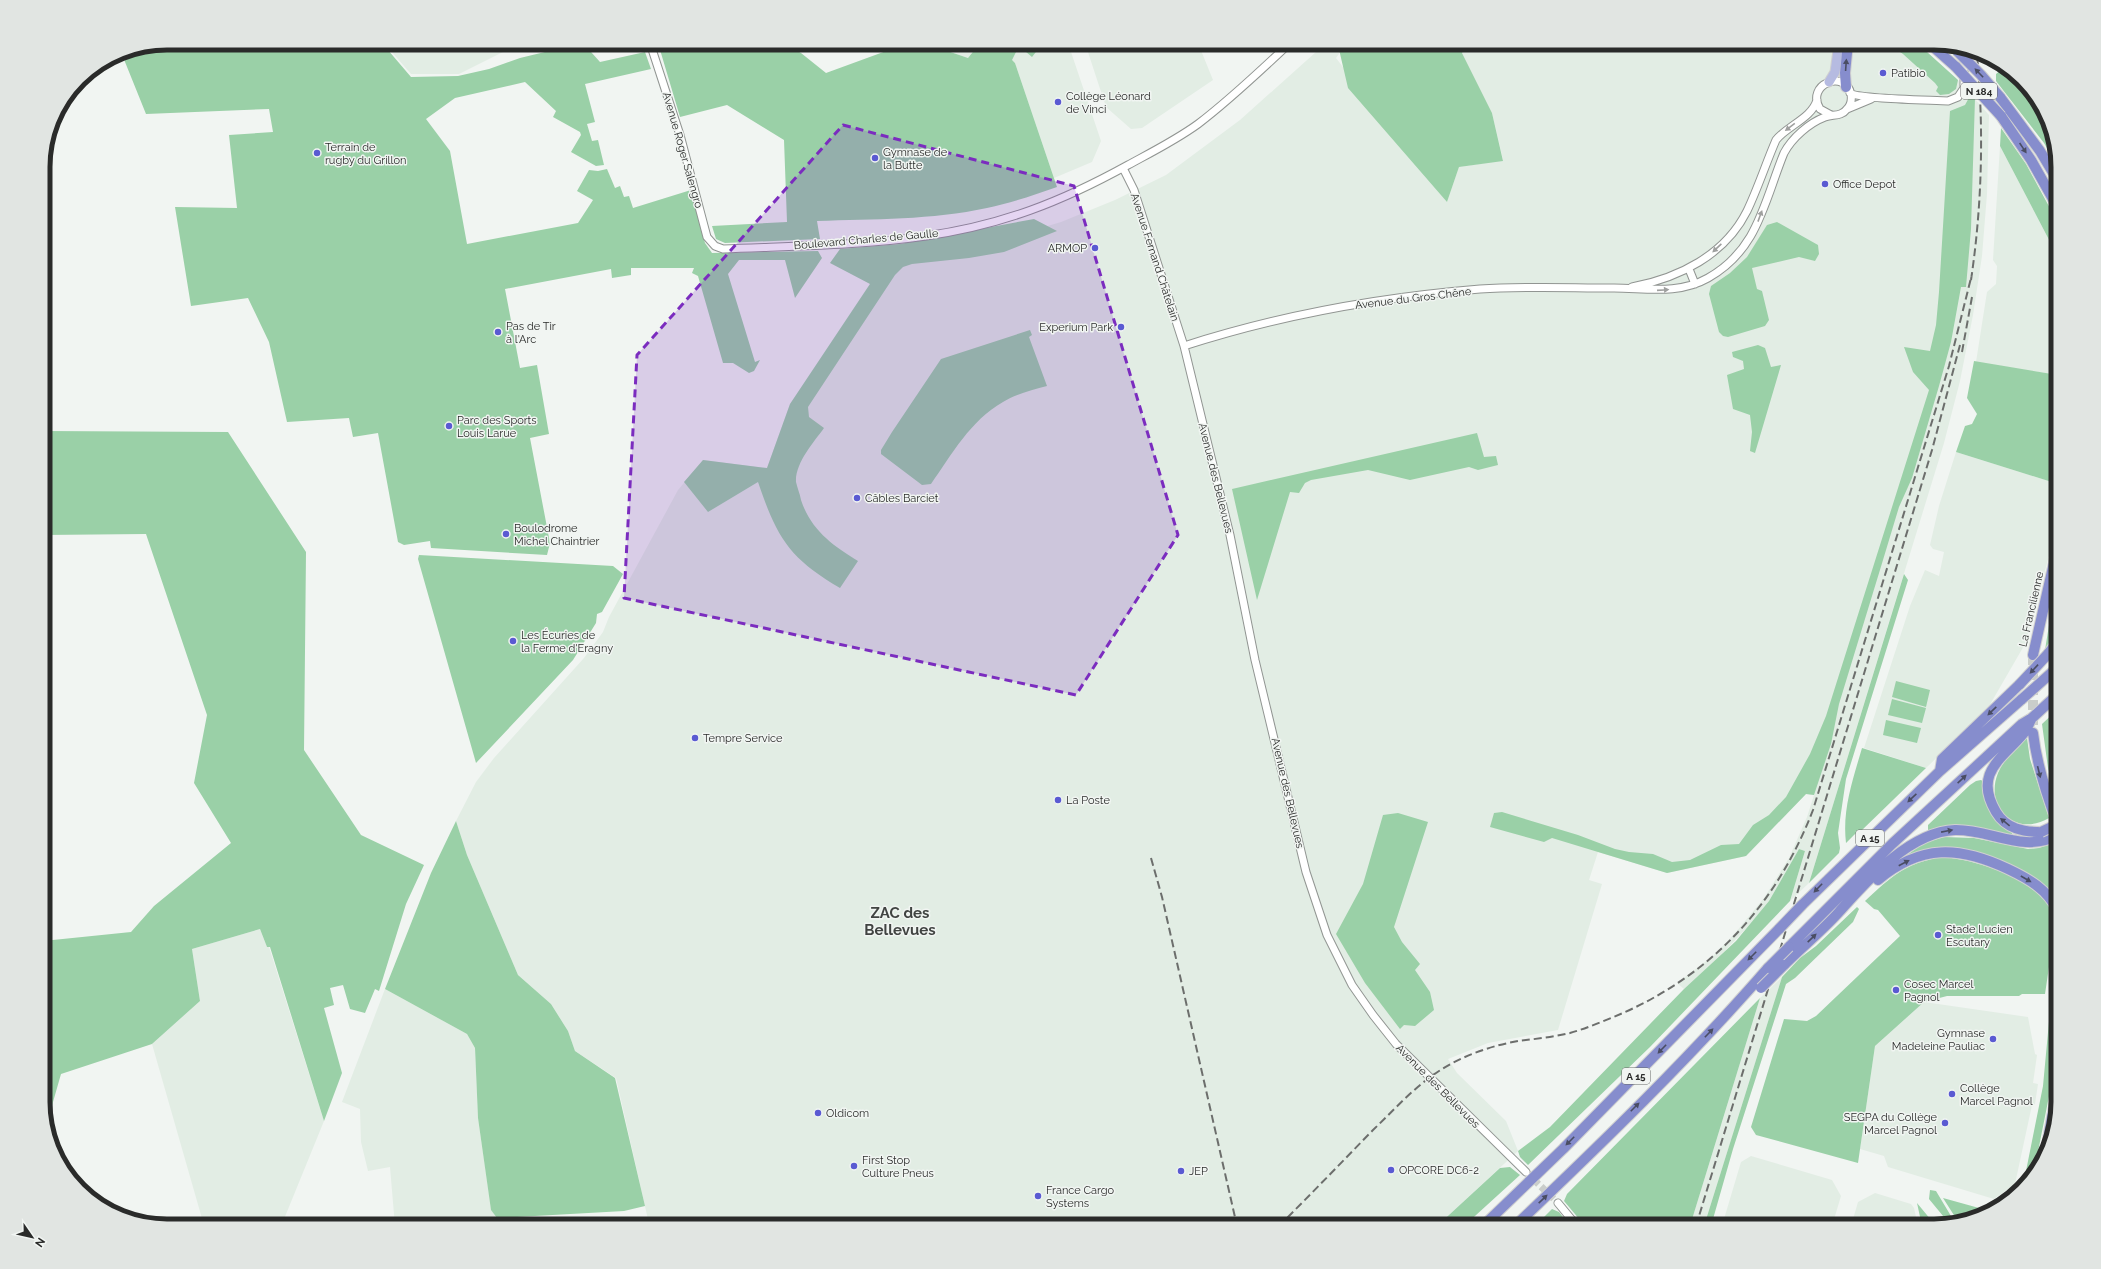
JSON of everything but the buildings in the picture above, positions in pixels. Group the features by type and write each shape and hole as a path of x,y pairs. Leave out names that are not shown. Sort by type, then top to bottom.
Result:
{"highway":[{"path":"1847,50 1845,73 1848,90"},
{"path":"1936,50 1945,56"},
{"name":"N 184","path":"1938,50 1956,67 2001,116 2031,160 2051,196"},
{"name":"N 184","path":"1960,53 2000,96 2040,151 2051,170"},
{"name":"La Francilienne","path":"2033,655 2036,634 2051,573"},
{"path":"2036,634 2051,590"},
{"path":"1940,771 1942,759 2020,684 2051,650"},
{"name":"A 15","path":"1490,1219 1568,1144 1802,905 1940,771 2051,673"},
{"name":"A 15","path":"1522,1219 1733,1008 1768,968 1892,844 2026,730 2032,718 2051,700"},
{"path":"2044,836 2009,826 1998,815 1989,796 1989,778 1996,762 2026,730 2044,791 2051,808"},
{"path":"1733,1008 1761,988 1840,912 1844,905 1904,849 1937,834 1954,830 1963,830 2023,842 2051,836"},
{"path":"2044,836 2051,830"},
{"path":"1840,912 1848,908 1881,878 1902,863 1921,855 1943,852 1968,854 2015,873 2046,892 2051,900"}],"main road":[{"path":"1829,82 1835,72 1838,50"}],"street":[{"name":"Avenue Roger Salengro","path":"652,50 676,122 708,237 715,246 723,249"},
{"name":"Boulevard Charles de Gaulle","path":"723,249 889,240 945,233 991,223 1038,209 1055,202 1168,144 1198,124 1282,50"},
{"path":"1875,98 1847,110 1840,115 1831,115 1822,110 1817,100 1820,88 1829,82 1839,82 1855,96 1948,101 1954,100 1961,94 1965,86 1958,53"},
{"path":"1847,110 1851,102 1848,90"},
{"name":"Avenue du Gros Chêne","path":"1624,288 1662,280 1689,269 1713,253 1736,230 1748,210 1776,140 1784,131 1810,112 1817,100"},
{"name":"Avenue du Gros Chêne","path":"1184,346 1287,319 1389,299 1502,288 1624,288 1663,290 1696,284 1719,271 1743,250 1758,223 1787,146 1797,136 1816,122 1831,115"},
{"name":"Avenue Fernand Châtelain","path":"1123,168 1134,190 1184,346"},
{"path":"1689,269 1696,284"},
{"name":"Avenue des Bellevues","path":"1184,346 1230,535 1255,660 1306,872 1327,935 1359,996 1396,1044 1526,1172"},
{"path":"1558,1203 1572,1219"}],"highlighted area":[{"path":"843,125 1074,186 1178,535 1076,695 624,598 637,355"}],"shaded area":[{"path":"390,50 507,50 459,74 411,74"},
{"path":"945,50 974,50 968,58"},
{"name":"Collège Léonard de Vinci","path":"1017,50 1024,50 1032,56 1037,50 1070,50 1101,141 1092,162 1054,178 1015,63 1011,60"},
{"path":"1087,50 1201,50 1213,80 1142,128 1131,129 1106,107"},
{"path":"1318,50 1342,50 1336,58 1447,202 1459,167 1503,160 1492,113 1462,53 1464,50 1925,50 1957,79 1989,115 1987,194 1982,256 1973,315 1960,381 1944,443 1809,883 1790,901 1805,851 1799,849 1769,901 1754,920 1708,969 1684,989 1677,983 1713,956 1736,932 1764,898 1789,858 1807,817 1814,795 1806,794 1746,856 1667,873 1598,852 1589,880 1602,884 1558,1030 1488,1043 1448,1059 1457,1073 1506,1121 1518,1151 1445,1219 648,1219 616,1078 575,1051 568,1031 551,1004 518,975 467,855 456,821 476,782 494,758 584,658 603,632 609,617 678,490 703,460 767,468 790,404 895,246 1024,233 1061,222 1115,200 1166,175 1240,120"},
{"path":"2000,146 2051,244 2051,374 1976,362 1987,292 1996,284 1997,266 1993,260"},
{"path":"1956,452 2051,482 2051,549 2025,644 1988,708 1926,768 1864,748 1910,606 1925,570 1939,576 1944,552 1933,549 1930,545 1939,506"},
{"path":"260,929 267,947 269,947 324,1121 284,1219 202,1219 152,1044 200,1001 192,949"},
{"path":"1782,977 1706,1219 1692,1219 1760,998"},
{"path":"385,989 467,1034 475,1048 478,1118 491,1209 497,1218 394,1219 390,1167 368,1171 361,1142 360,1109 342,1102"},
{"name":"Collège Marcel Pagnol","path":"1924,1002 2028,1017 2035,1054 2037,1055 2033,1083 2038,1084 2035,1104 2032,1105 2015,1184 1994,1199 1888,1167 1884,1156 1860,1149 1875,1046"},
{"path":"1751,1156 1832,1180 1841,1196 1834,1219 1724,1219 1741,1162"},
{"path":"1875,1193 1911,1204 1914,1208 1916,1219 1853,1219 1858,1202"}],"green space":[{"path":"159,50 388,50 411,77 458,76 489,69 520,58 550,50 589,50 600,62 645,52 651,69 585,84 595,122 587,124 592,141 598,140 604,165 596,166 571,152 581,135 580,132 553,117 556,111 525,82 455,98 426,119 450,151 467,244 578,223 593,200 577,191 589,170 598,171 607,169 615,188 620,186 624,197 629,196 633,208 691,190 705,243 712,253 818,251 822,258 795,298 785,260 739,260 728,274 755,362 760,360 754,371 749,373 733,363 723,363 698,276 692,273 694,268 631,268 631,275 612,278 611,269 505,289 520,368 537,365 549,434 530,438 550,543 547,555 431,548 430,541 404,545 398,542 378,433 353,437 349,418 287,422 269,342 248,298 191,306 175,207 237,208 229,135 273,132 269,109 146,114 124,58 144,52"},
{"path":"660,50 796,50 826,73 889,50 945,50 968,58 974,50 1017,50 1012,60 1015,63 1057,187 1005,204 945,215 817,221 820,239 725,243 716,239 712,226 787,222 784,140 727,105 680,117"},
{"path":"1024,50 1038,50 1032,57"},
{"path":"1339,50 1464,50 1462,53 1492,113 1503,161 1459,167 1447,202 1348,88"},
{"path":"1897,50 1925,50 1958,80 1956,89 1949,94 1940,95 1936,91 1938,87 1935,83"},
{"path":"2000,71 2005,74 2017,84 2027,96 2039,115 2045,129 2050,154 2044,143 1996,81 1996,74"},
{"path":"1971,94 1975,98 1971,229 1966,287 1961,287 1951,342 1939,386 1912,478 1899,507 1839,704 1831,744 1814,795 1806,794 1746,856 1667,873 1552,838 1544,842 1490,827 1494,813 1502,812 1578,835 1615,849 1653,854 1672,862 1690,860 1721,845 1739,844 1753,825 1769,815 1786,797 1810,754 1826,716 1929,390 1913,372 1904,347 1930,351 1936,325 1939,292 1950,111 1965,105"},
{"path":"2001,128 2026,164 2051,210 2051,244 2000,146"},
{"path":"1034,219 1057,231 1004,252 969,258 912,264 903,267 895,275 808,407 809,417 824,428 810,446 802,460 796,482 805,511 810,520 831,543 858,561 840,588 808,567 787,545 772,518 758,482 708,512 684,482 703,460 767,468 790,404 870,284 830,263 840,249 900,244"},
{"path":"1777,222 1818,245 1819,254 1815,261 1799,257 1752,268 1757,289 1762,291 1769,320 1765,326 1728,337 1723,336 1719,332 1709,294 1711,286 1730,273 1747,257 1767,225"},
{"path":"1030,330 1032,335 1029,337 1047,386 1024,392 1008,399 991,410 971,428 962,439 931,484 922,485 881,454 881,450 892,432 941,359"},
{"path":"1758,345 1765,348 1771,367 1781,365 1755,453 1750,451 1752,432 1750,415 1733,409 1727,375 1744,369 1743,361 1733,357 1732,352"},
{"path":"1974,361 2051,374 2051,482 1956,452 1965,426 1972,424 1977,414 1967,398"},
{"path":"50,431 228,432 306,552 304,750 361,835 424,865 406,904 379,991 375,989 365,1013 350,1009 343,985 330,988 334,1005 324,1008 342,1073 324,1121 270,947 267,947 260,929 192,949 200,1001 152,1044 61,1074 50,1112 50,940 131,932 154,906 231,843 194,783 207,715 146,534 50,535"},
{"path":"1477,433 1484,457 1496,456 1498,465 1478,470 1469,467 1410,480 1368,470 1311,480 1305,483 1299,493 1290,492 1257,600 1232,489"},
{"name":"Les Écuries de la Ferme d'Eragny","path":"419,555 613,566 623,574 602,612 597,614 596,623 573,660 476,763 418,559"},
{"path":"1904,574 1908,580 1846,779 1838,833 1840,848 1839,853 1809,883"},
{"path":"2051,619 2051,642 2045,650"},
{"path":"1896,681 1930,690 1926,707 1892,697"},
{"path":"1892,699 1926,708 1922,723 1888,715"},
{"path":"2051,716 2051,779 2048,768 2042,724"},
{"path":"1886,720 1921,728 1917,743 1883,735"},
{"path":"2027,738 2030,759 2049,818 2037,823 2025,824 2015,822 2006,816 1999,807 1995,797 1995,786 1998,773 2007,758"},
{"path":"1862,748 1926,768 1860,832 1857,832 1846,843 1845,831 1849,795"},
{"path":"1981,780 1984,782 2002,826 2012,833 2013,836 1928,830 1928,825 1970,785"},
{"path":"1398,813 1428,822 1394,927 1402,942 1420,964 1415,970 1430,992 1434,1010 1415,1026 1404,1025 1400,1029 1365,983 1336,934 1363,884 1383,815"},
{"path":"456,821 467,855 518,975 551,1004 568,1031 575,1051 615,1078 645,1206 624,1211 497,1218 491,1210 478,1118 475,1048 467,1034 385,989 431,873"},
{"path":"1944,837 1974,838 2028,849 2039,848 2051,844 2051,898 1987,857 1907,855 1924,843"},
{"path":"1799,849 1805,851 1790,901 1650,1047 1528,1165 1520,1157 1518,1151 1550,1127 1684,989 1736,941 1769,901"},
{"path":"1941,857 1973,862 1991,868 2025,884 2039,894 2050,906 2051,960 2045,994 2022,994 2019,996 1947,996 1924,1002 1875,1046 1858,1163 1756,1135 1751,1127 1784,1019 1807,1021 1816,1016 1900,936 1878,910 1874,909 1865,901 1899,872 1917,863"},
{"path":"1857,907 1859,909 1853,922 1795,978 1786,984 1733,1149 1713,1219 1706,1219 1782,977 1800,958 1816,946"},
{"path":"1760,998 1692,1219 1579,1219 1564,1201 1567,1194"},
{"path":"2051,1000 2051,1086 2037,1157 2025,1175 2043,1086"},
{"path":"1510,1167 1520,1175 1472,1219 1445,1219 1500,1168"},
{"path":"1930,1190 1936,1191 1952,1217 1945,1218 1929,1199"},
{"path":"1943,1198 1979,1208 1975,1211 1955,1217"},
{"path":"1917,1203 1930,1219 1920,1219"},
{"path":"1552,1209 1559,1212 1564,1219 1542,1219"}],"tunnel":[{"path":"2033,655 2033,733"},
{"path":"1526,1172 1558,1203"}],"railway":[{"path":"1971,280 1978,224 1981,168 1981,111 1977,58"},
{"path":"1286,1219 1404,1099 1439,1071 1467,1056 1497,1046 1518,1041 1570,1033 1583,1029 1623,1013 1656,996 1686,977 1714,955 1739,931 1761,904 1781,875 1798,844 1813,810 1949,366 1972,274"},
{"path":"1962,352 1972,297"},
{"path":"1698,1219 1932,450 1960,345"},
{"path":"1151,858 1162,897 1235,1219"}],"place":[{"name":"Patibio","path":"1883,73"},
{"name":"Collège Léonard de Vinci","path":"1058,102"},
{"name":"Terrain de rugby du Grillon","path":"317,153"},
{"name":"Gymnase de la Butte","path":"875,158"},
{"name":"Office Depot","path":"1825,184"},
{"name":"ARMOP","path":"1095,248"},
{"name":"Experium Park","path":"1121,327"},
{"name":"Pas de Tir à l'Arc","path":"498,332"},
{"name":"Parc des Sports Louis Larue","path":"449,426"},
{"name":"Câbles Barciet","path":"857,498"},
{"name":"Boulodrome Michel Chaintrier","path":"506,534"},
{"name":"Les Écuries de la Ferme d'Eragny","path":"513,641"},
{"name":"Tempre Service","path":"695,738"},
{"name":"La Poste","path":"1058,800"},
{"name":"Stade Lucien Escutary","path":"1938,935"},
{"name":"Cosec Marcel Pagnol","path":"1896,990"},
{"name":"Gymnase Madeleine Pauliac","path":"1993,1039"},
{"name":"Collège Marcel Pagnol","path":"1952,1094"},
{"name":"Oldicom","path":"818,1113"},
{"name":"SEGPA du Collège Marcel Pagnol","path":"1945,1123"},
{"name":"First Stop Culture Pneus","path":"854,1166"},
{"name":"OPCORE DC6-2","path":"1391,1170"},
{"name":"JEP","path":"1181,1171"},
{"name":"France Cargo Systems","path":"1038,1196"}],"district":[{"name":"ZAC des Bellevues","path":"900,922"}]}
